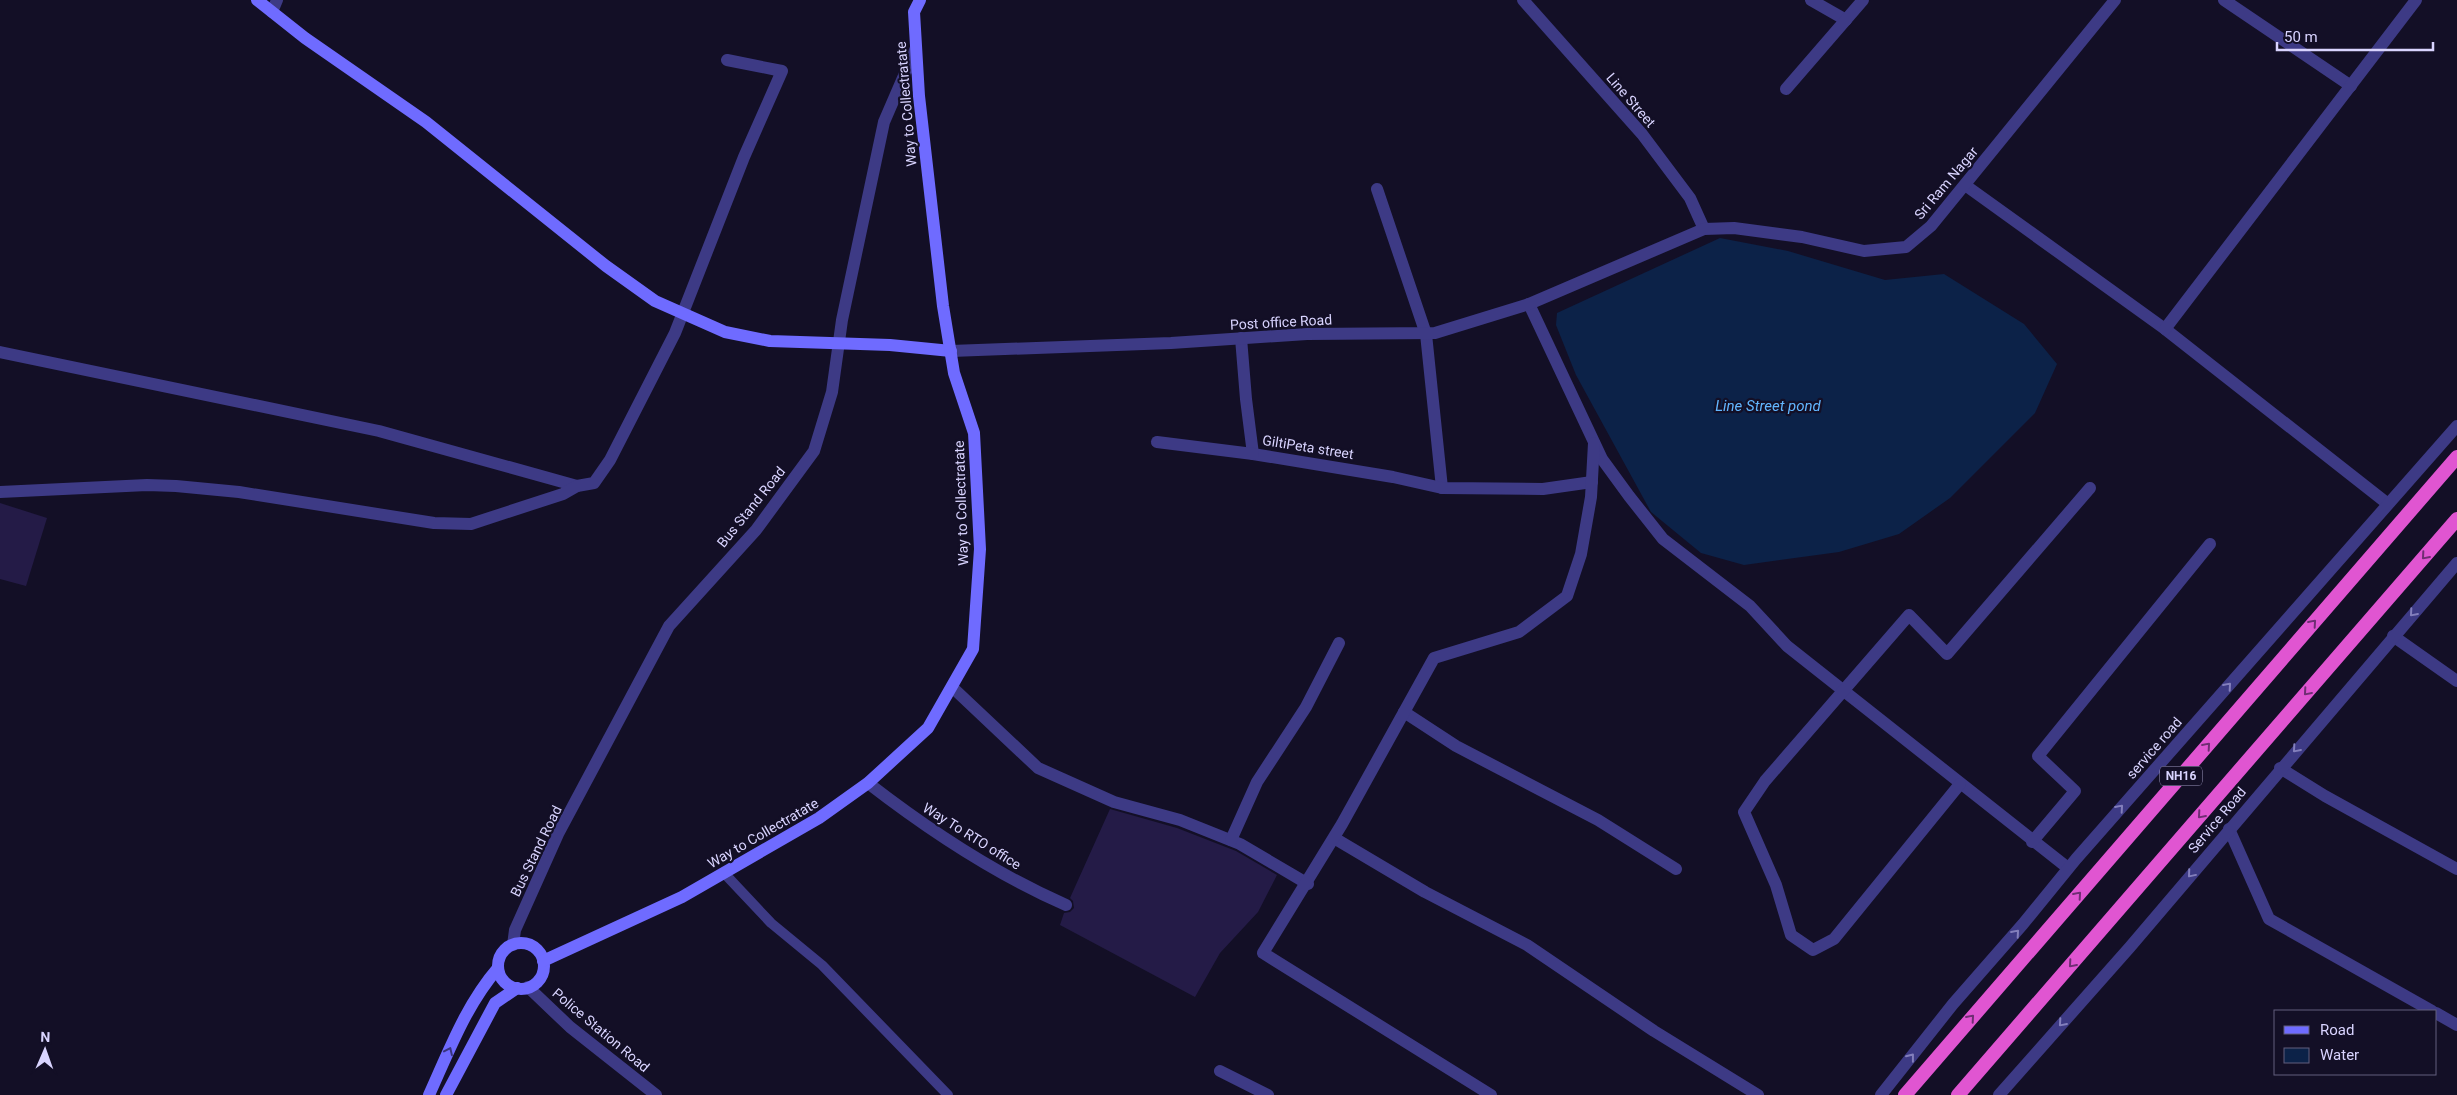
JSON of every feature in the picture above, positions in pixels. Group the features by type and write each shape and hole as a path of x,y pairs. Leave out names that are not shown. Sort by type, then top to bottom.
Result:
{"highway":[{"name":"NH16","path":"1905,1095 2457,457"},
{"name":"NH16","path":"1958,1095 2457,519"}],"main road":[{"name":"Post office Road","path":"257,0 275,6 305,38 426,122 606,266 655,300 725,332 770,342 840,343 951,350"},
{"name":"Way to Collectratate","path":"543,961 682,897 819,818 868,783 928,728 973,649 980,548 974,433 954,373 943,306 929,194 918,96 914,12 920,0"},
{"path":"429,1095 469,1008 481,988 498,968 501,954 513,944 528,944 540,954 543,961 541,976 537,982 494,1003 446,1095"},
{"path":"498,968 504,982 522,988"}],"street":[{"name":"Line Street","path":"1523,0 1642,134 1690,198 1704,229"},
{"path":"1812,0 1846,20"},
{"path":"1786,89 1863,0"},
{"name":"Sri Ram Nagar","path":"1704,229 1734,228 1802,237 1864,251 1906,246 1931,226 2115,0"},
{"path":"2224,0 2351,86"},
{"path":"2165,329 2416,0"},
{"name":"Bus Stand Road","path":"513,944 515,930 558,834 670,626 756,530 814,451 832,392 842,320 884,122 916,48"},
{"path":"0,492 148,485 176,486 239,492 434,523 471,524 563,494 577,486 594,483 610,460 626,425 675,333 681,313 694,288 744,157 782,71 727,60"},
{"path":"1965,185 2165,329 2388,504"},
{"path":"1377,189 1426,334 1442,488"},
{"name":"Post office Road","path":"951,350 1062,348 1308,334 1426,334 1529,304 1704,229"},
{"path":"1529,304 1602,459 1663,539 1750,606 1788,646 2032,842 2068,868"},
{"name":"GiltiPeta street","path":"1242,338 1246,400 1253,454 1383,475 1442,488 1543,489 1592,482"},
{"path":"0,352 379,431 577,486"},
{"name":"service road","path":"1880,1095 1953,1004 2023,924 2068,868 2457,426"},
{"path":"1157,442 1253,454"},
{"path":"1491,1095 1263,953 1308,884 1434,658 1519,632 1567,596 1581,554 1592,482 1594,443"},
{"path":"1960,784 1834,939 1813,950 1792,935 1776,885 1744,812 1765,781 1909,615 1947,654 2090,488"},
{"path":"2032,842 2075,791 2038,756 2210,544"},
{"name":"Service Road","path":"1999,1095 2130,946 2280,768 2457,563"},
{"path":"2393,636 2457,681"},
{"path":"1230,840 1257,782 1306,707 1339,643"},
{"path":"952,687 1038,768 1114,802 1180,820 1230,840 1308,884"},
{"path":"1404,712 1456,746 1598,820 1676,869"},
{"path":"2280,768 2325,796 2457,869"},
{"name":"Way To RTO office","path":"868,783 917,820 966,853 1032,890 1066,905"},
{"path":"2229,829 2268,919 2430,1010"},
{"path":"1334,838 1425,892 1527,946 1654,1031 1758,1095"},
{"name":"Police Station Road","path":"522,988 656,1095"},
{"path":"2437,1014 2457,1025"},
{"path":"1220,1071 1268,1095"}],"lane":[{"path":"724,873 771,922 822,965 948,1095"}],"water":[{"name":"Line Street pond","path":"1720,238 1788,251 1885,280 1944,274 2024,324 2057,364 2035,413 1950,498 1899,534 1839,552 1744,565 1701,553 1651,512 1576,375 1556,325 1557,313"}],"building":[{"path":"0,503 47,518 26,586 0,579"},
{"path":"1110,809 1177,828 1236,851 1277,875 1258,912 1220,953 1195,997 1060,925 1064,913 1070,912 1074,908 1073,901 1070,898"}]}
